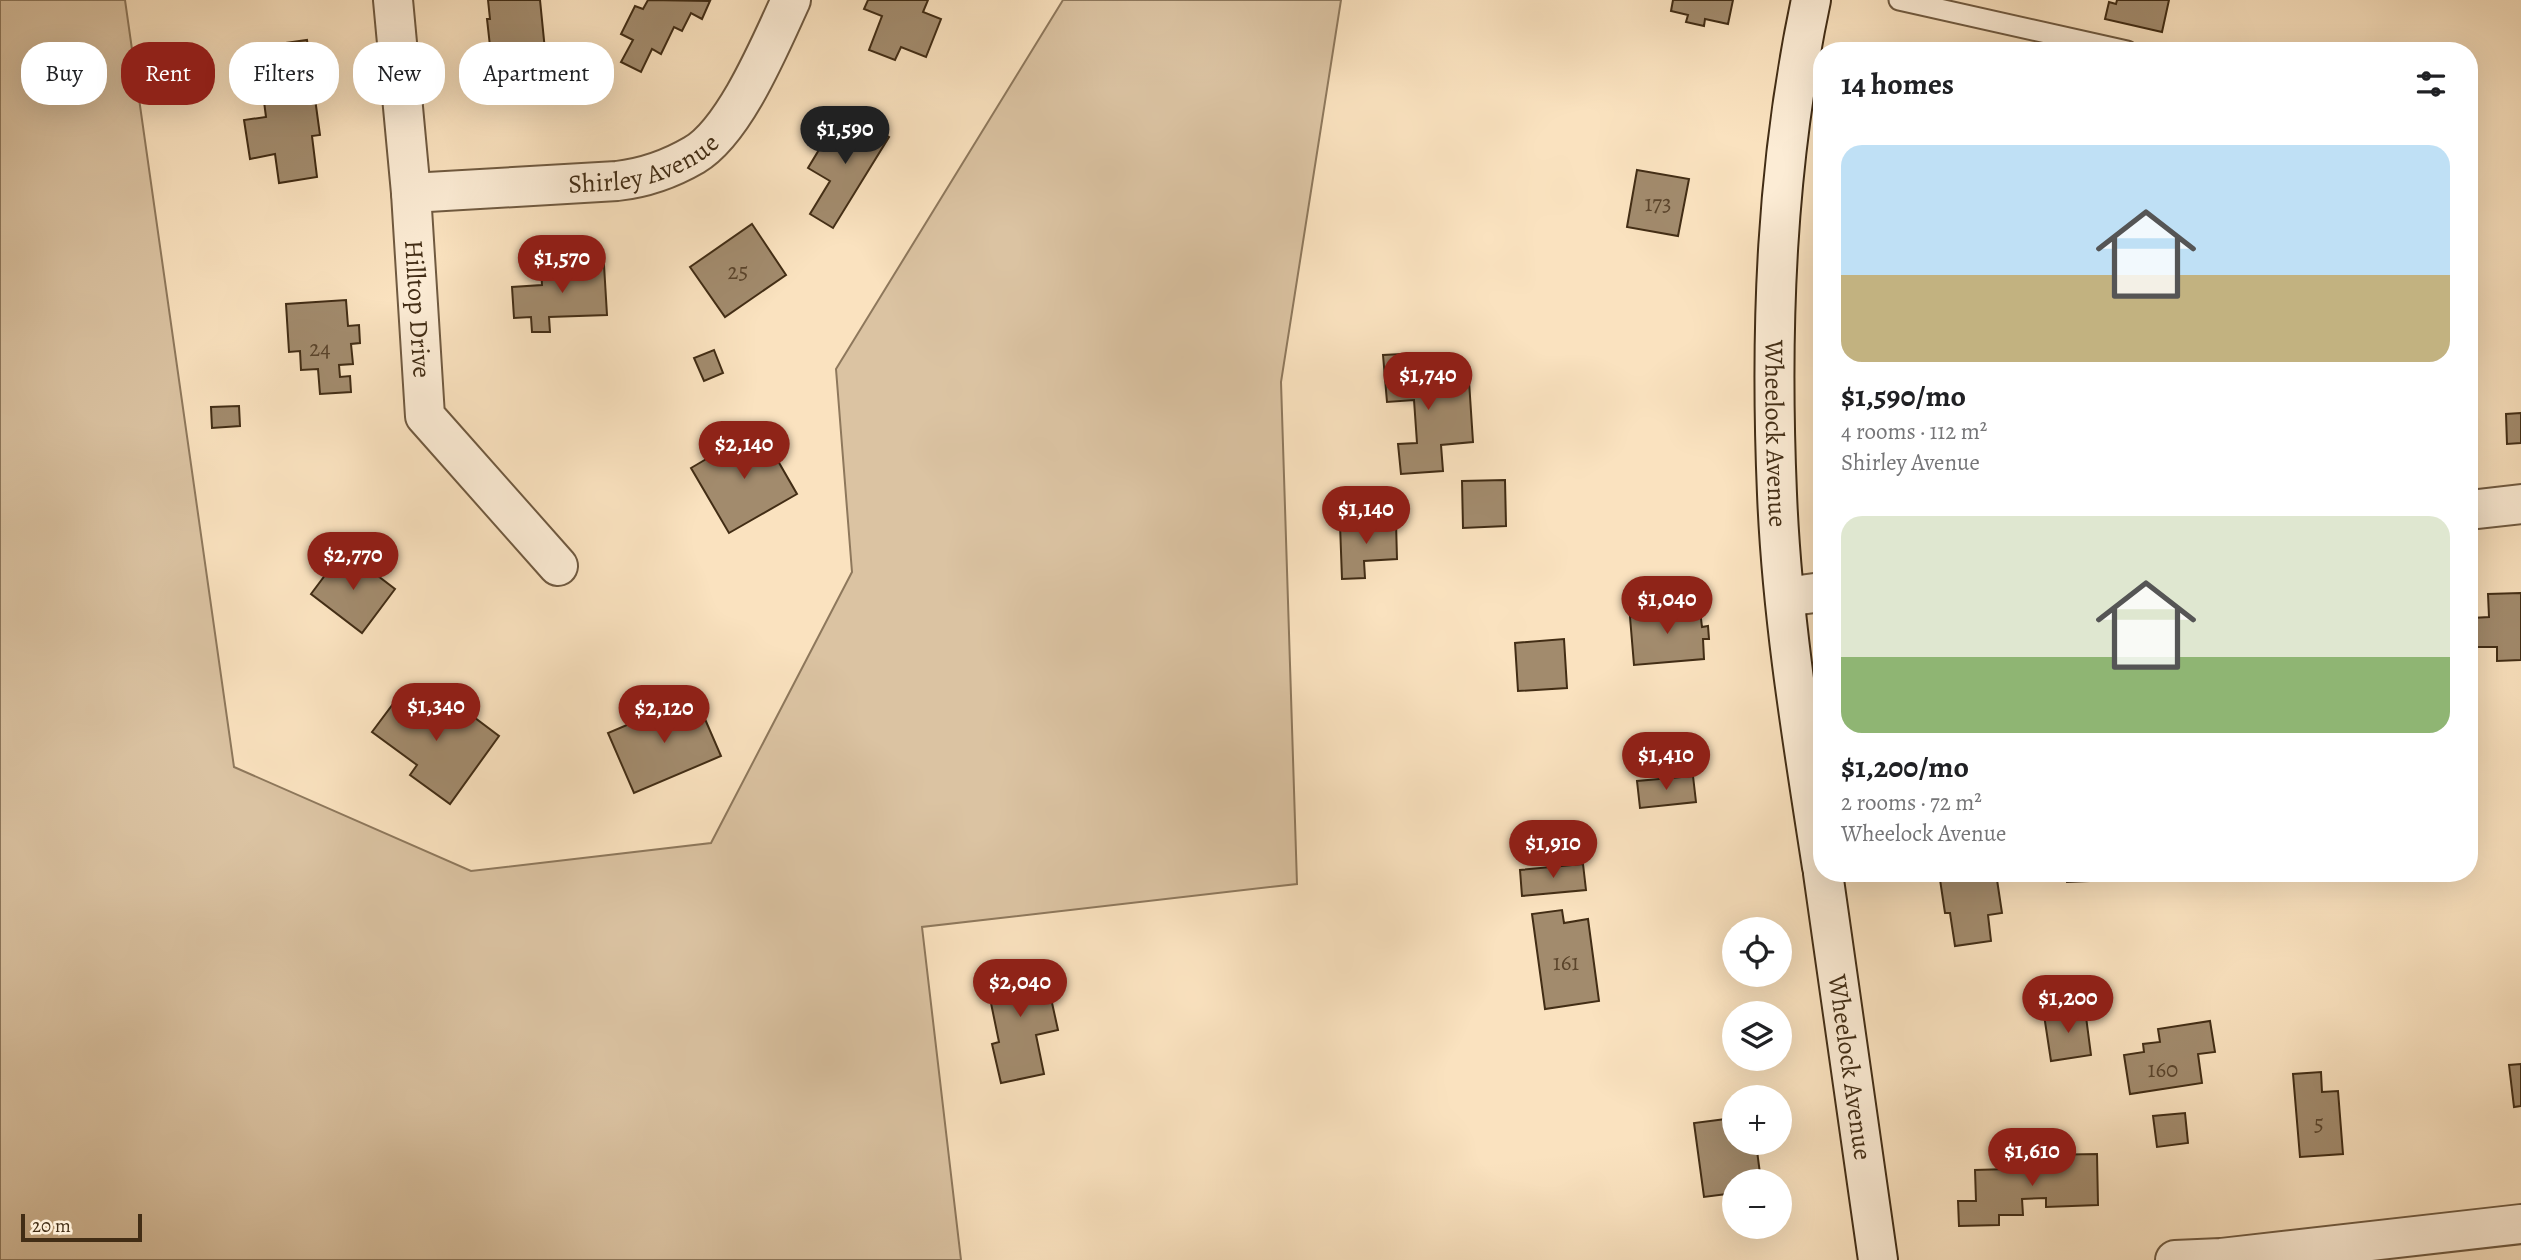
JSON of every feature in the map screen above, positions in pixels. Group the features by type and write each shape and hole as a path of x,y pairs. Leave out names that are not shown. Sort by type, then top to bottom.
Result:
{"street":[{"name":"Hilltop Drive","path":"393,0 411,193 425,416 558,566"},
{"name":"Shirley Avenue","path":"411,193 629,180 652,174 696,155 722,129 752,83 791,0"},
{"name":"Wheelock Avenue","path":"1811,0 1799,54 1784,159 1774,280 1777,495 1803,594 1795,692 1813,809"},
{"path":"2478,509 2521,504"},
{"name":"Wheelock Avenue","path":"1824,882 1878,1260"},
{"path":"2175,1260 2221,1258 2521,1224"}],"lane":[{"path":"1899,0 2087,42"}],"shaded area":[{"path":"0,0 125,0 131,42 121,42 121,105 140,105 234,767 471,871 711,843 852,572 836,369 1063,0 1341,0 1281,382 1297,884 922,927 961,1260 0,1260"}],"building":[{"path":"488,0 540,0 544,42 490,42 487,19 490,19"},
{"path":"648,0 710,1 702,19 691,13 682,31 674,27 661,54 652,49 641,72 621,62 633,40 621,34 635,6 643,9"},
{"path":"868,0 928,0 923,12 941,19 926,57 901,47 895,60 869,50 882,16 864,9"},
{"path":"1673,0 1733,0 1728,24 1705,19 1704,26 1686,22 1688,15 1671,11"},
{"path":"2117,0 2169,0 2162,32 2105,19 2109,2 2116,4"},
{"path":"264,105 316,105 320,135 312,136 317,177 279,183 275,154 250,159 244,120 266,117"},
{"path":"849,113 889,137 833,228 810,214 830,181 808,168 831,130 837,134"},
{"path":"1637,170 1689,179 1678,236 1627,227"},
{"path":"752,224 786,275 725,317 690,267"},
{"path":"604,265 607,315 549,317 550,332 532,332 531,317 514,318 512,287 542,285 541,267"},
{"path":"346,300 348,326 359,325 360,343 351,344 353,364 339,365 340,377 350,376 351,392 320,394 318,369 301,370 300,351 289,352 286,304"},
{"path":"714,350 723,373 704,381 694,358"},
{"path":"1423,353 1426,384 1469,381 1473,442 1441,445 1443,471 1401,474 1398,444 1417,443 1414,400 1387,402 1383,355"},
{"path":"239,406 240,426 212,428 211,407"},
{"path":"2521,413 2521,443 2507,444 2506,414"},
{"path":"759,428 797,494 729,533 691,468"},
{"path":"1505,480 1506,526 1463,528 1462,481"},
{"path":"1396,522 1397,559 1364,561 1365,578 1342,579 1340,524"},
{"path":"344,550 395,589 362,633 311,594"},
{"path":"2521,593 2521,660 2497,661 2497,647 2478,647 2478,618 2489,617 2488,594"},
{"path":"1654,606 1655,614 1700,610 1702,627 1708,626 1709,639 1703,639 1704,659 1634,665 1630,617 1639,616 1638,607"},
{"path":"1564,639 1567,688 1518,691 1515,643"},
{"path":"405,688 448,720 459,706 499,736 450,804 410,775 417,765 372,732"},
{"path":"695,696 721,756 634,793 608,733"},
{"path":"1693,776 1696,802 1640,808 1637,781"},
{"path":"1583,864 1586,890 1522,896 1520,870"},
{"path":"1940,882 1997,882 2002,913 1988,915 1991,941 1955,946 1950,913 1945,913"},
{"path":"1562,910 1564,923 1588,919 1599,1001 1545,1009 1532,914"},
{"path":"1043,962 1058,1030 1036,1035 1044,1074 1001,1083 992,1044 999,1042 985,974"},
{"path":"2085,1009 2091,1055 2051,1061 2044,1015"},
{"path":"2210,1021 2215,1052 2198,1054 2202,1083 2130,1094 2124,1055 2144,1052 2143,1044 2160,1042 2158,1029"},
{"path":"2521,1064 2521,1106 2514,1107 2509,1065"},
{"path":"2321,1072 2322,1092 2338,1091 2343,1154 2300,1157 2293,1074"},
{"path":"2185,1113 2188,1143 2157,1147 2153,1116"},
{"path":"1722,1120 1722,1155 1758,1155 1759,1169 1722,1169 1722,1195 1704,1197 1694,1123"},
{"path":"2097,1154 2098,1205 2046,1207 2046,1198 2022,1199 2023,1215 1999,1215 1999,1225 1959,1226 1958,1201 1976,1201 1975,1170 2040,1168 2039,1155"}]}
